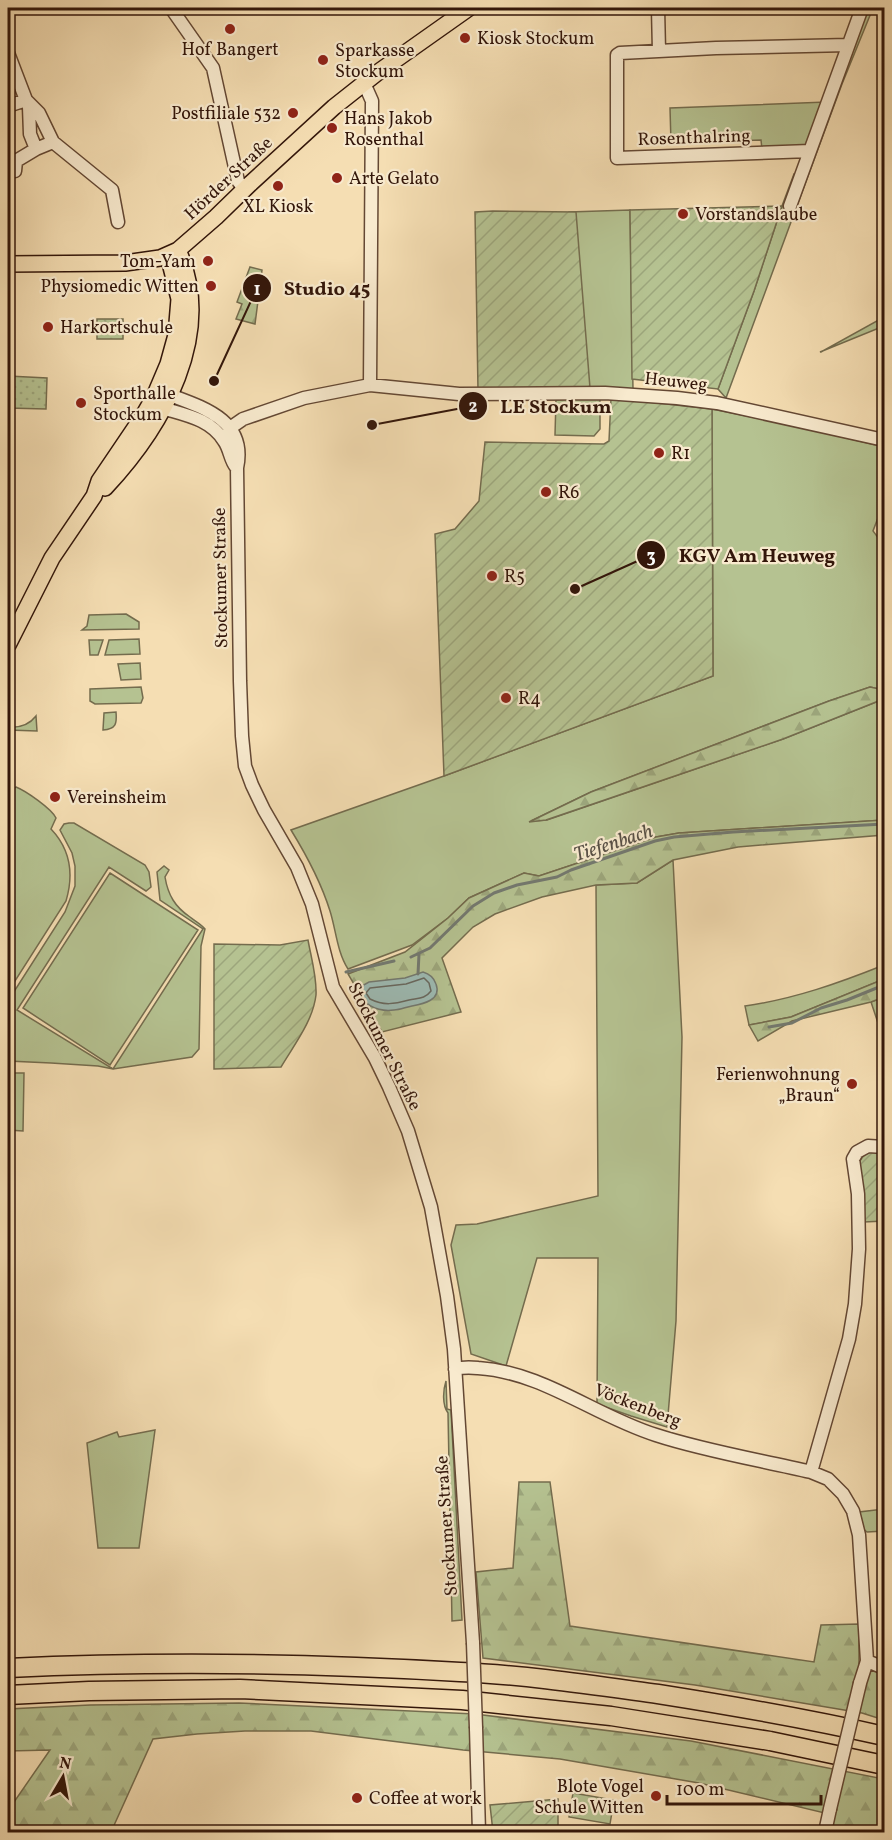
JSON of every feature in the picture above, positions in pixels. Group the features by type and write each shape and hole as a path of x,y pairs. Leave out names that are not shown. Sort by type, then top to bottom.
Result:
{"highway":[{"path":"8,1668 230,1663 461,1672 644,1692 773,1713 885,1736"},
{"path":"8,1695 89,1691 240,1689 462,1700 611,1716 770,1741 885,1765"}],"main road":[{"name":"Hörder Straße","path":"8,264 125,263 153,260 173,253 216,217 313,125 410,48 469,8"},
{"path":"8,645 52,558 94,496 99,481 158,403 170,394 186,351 191,322 188,281 184,265 173,253"},
{"path":"158,403 177,328 179,299 173,253"}],"street":[{"path":"171,8 213,68 238,181 244,189"},
{"path":"658,8 659,51"},
{"path":"790,206 862,8"},
{"name":"Rosenthalring","path":"810,151 617,158 617,55 659,51 848,45"},
{"path":"8,52 27,100 30,134 36,149"},
{"path":"364,83 372,101 370,385"},
{"path":"8,106 27,100"},
{"path":"27,100 39,113 53,142 112,190 118,222"},
{"path":"15,171 16,160 53,142"},
{"name":"Heuweg","path":"230,428 243,419 304,398 370,385 459,394 605,393 677,398 717,403 885,440"},
{"path":"170,394 209,411 230,428 225,442"},
{"name":"Stockumer Straße","path":"158,403 198,419 217,432 225,442 232,463 237,468"},
{"name":"Stockumer Straße","path":"230,428 238,444 239,459 237,468 240,681 245,766 264,810 297,867 312,904 333,987 375,1058 408,1131 431,1207 440,1250 451,1322 455,1369 472,1643 480,1833"},
{"path":"811,1472 849,1340 855,1304 859,1249 858,1194 853,1159 857,1152 868,1146 885,1147"},
{"name":"Vöckenberg","path":"455,1369 461,1367 493,1369 514,1373 655,1435 811,1472 828,1479 843,1494 853,1511 859,1535 867,1661"},
{"path":"825,1833 867,1661 885,1668"}],"green space":[{"path":"868,8 873,8 842,84 726,398 718,389 782,206 794,174 804,177"},
{"path":"826,102 806,147 762,149 761,140 671,143 670,108"},
{"path":"782,206 718,389 632,379 630,210"},
{"path":"630,210 633,390 583,388 569,212"},
{"path":"475,212 576,212 590,388 478,390"},
{"path":"250,267 262,270 255,324 236,319 242,304 237,302"},
{"path":"884,317 884,326 824,350"},
{"path":"97,319 123,319 123,339 97,339"},
{"path":"8,376 47,378 46,409 8,408"},
{"path":"611,398 712,409 713,676 444,776 435,534 455,529 479,501 485,442 604,444 609,441"},
{"path":"556,399 600,399 600,429 594,436 555,435"},
{"path":"712,409 884,447 884,502 873,531 884,542 884,690 870,687 829,701 591,792 531,821 547,820 783,739 876,702 884,696 884,820 679,833 656,837 539,876 524,873 469,898 448,918 412,945 348,969 341,955 322,890 291,830 713,676"},
{"path":"126,614 139,622 139,629 82,630 87,626 89,615"},
{"path":"139,639 140,654 105,655 109,640"},
{"path":"89,640 103,640 98,655 90,655"},
{"path":"140,663 141,679 121,680 118,664"},
{"path":"141,687 143,698 141,703 95,704 90,701 90,689"},
{"path":"870,687 884,690 884,696 876,702 783,739 546,820 529,822 591,792"},
{"path":"116,712 115,725 103,730 104,713"},
{"path":"36,716 37,731 8,730 8,727 27,724"},
{"path":"16,787 38,801 56,818 51,829 67,854 70,881 66,901 8,992 8,796"},
{"path":"884,820 884,835 738,847 673,860 637,883 596,885 542,897 495,914 473,927 442,958 461,1012 382,1032 348,974 405,952 469,898 524,873 539,876 656,837 679,833"},
{"path":"74,823 145,865 149,872 151,887 146,891 109,867 17,1010 113,1069 98,1066 8,1061 8,1001 65,912 75,886 75,866 72,853 60,830 64,824"},
{"path":"673,860 682,1037 676,1321 667,1427 597,1404 598,1258 537,1258 506,1366 471,1354 451,1245 456,1225 477,1224 598,1196 596,885 637,883"},
{"path":"164,866 169,870 165,877 173,900 180,909 205,929 201,946 199,1049 192,1057 113,1069 203,929 160,900 157,872"},
{"path":"110,873 198,930 110,1065 23,1008"},
{"path":"308,940 316,981 314,1005 302,1032 281,1067 214,1069 214,944 280,945"},
{"path":"884,965 884,979 791,1017 749,1025 745,1006 816,990"},
{"path":"884,979 884,997 792,1021 758,1041 749,1025 791,1017"},
{"path":"884,997 884,1058 878,1023 871,1002"},
{"path":"8,1073 24,1073 23,1131 8,1130"},
{"path":"878,1151 884,1154 884,1221 864,1222 859,1163 866,1154"},
{"path":"446,1381 447,1409 451,1410 462,1620 452,1621 448,1413 445,1406 444,1397"},
{"path":"155,1430 139,1548 98,1548 87,1443 117,1432 119,1437"},
{"path":"519,1482 550,1482 570,1626 814,1662 821,1625 859,1624 859,1664 884,1673 884,1720 862,1713 695,1685 483,1658 476,1572 513,1568"},
{"path":"884,1509 884,1531 867,1532 861,1527 859,1512"},
{"path":"239,1703 475,1714 691,1741 884,1779 884,1832 826,1832 825,1813 699,1783 560,1759 463,1750 311,1731 245,1731 153,1739 111,1832 8,1832 14,1802 50,1750 8,1751 8,1709 90,1705"},
{"path":"573,1793 614,1800 610,1824 569,1817"},
{"path":"558,1799 558,1832 493,1832 490,1805"}],"water":[{"path":"423,972 433,978 437,989 434,997 426,1002 398,1010 382,1010 366,1003 360,993 360,987 369,982 405,978"}],"waterway":[{"name":"Tiefenbach","path":"411,957 430,948 473,906 494,893 517,885 557,877 655,841 733,832 884,824"},
{"path":"418,974 419,954"},
{"name":"Tiefenbach","path":"346,972 394,961"},
{"path":"769,1027 792,1023 821,1008 884,985"}],"place":[{"name":"Hof Bangert","path":"230,29"},
{"name":"Kiosk Stockum","path":"465,38"},
{"name":"Sparkasse Stockum","path":"323,60"},
{"name":"Postfiliale 532","path":"293,113"},
{"name":"Hans Jakob Rosenthal","path":"332,128"},
{"name":"Arte Gelato","path":"337,178"},
{"name":"XL Kiosk","path":"278,186"},
{"name":"Vorstandslaube","path":"683,214"},
{"name":"Tom-Yam","path":"208,261"},
{"name":"Physiomedic Witten","path":"211,286"},
{"name":"Harkortschule","path":"48,327"},
{"name":"Studio 45","path":"214,381"},
{"name":"Sporthalle Stockum","path":"81,403"},
{"name":"LE Stockum","path":"372,425"},
{"name":"R1","path":"659,453"},
{"name":"R6","path":"546,492"},
{"name":"R5","path":"492,576"},
{"name":"KGV Am Heuweg","path":"575,589"},
{"name":"R4","path":"506,698"},
{"name":"Vereinsheim","path":"55,797"},
{"name":"Ferienwohnung „Braun“","path":"852,1084"},
{"name":"Blote Vogel Schule Witten","path":"656,1796"},
{"name":"Coffee at work","path":"357,1798"}]}
